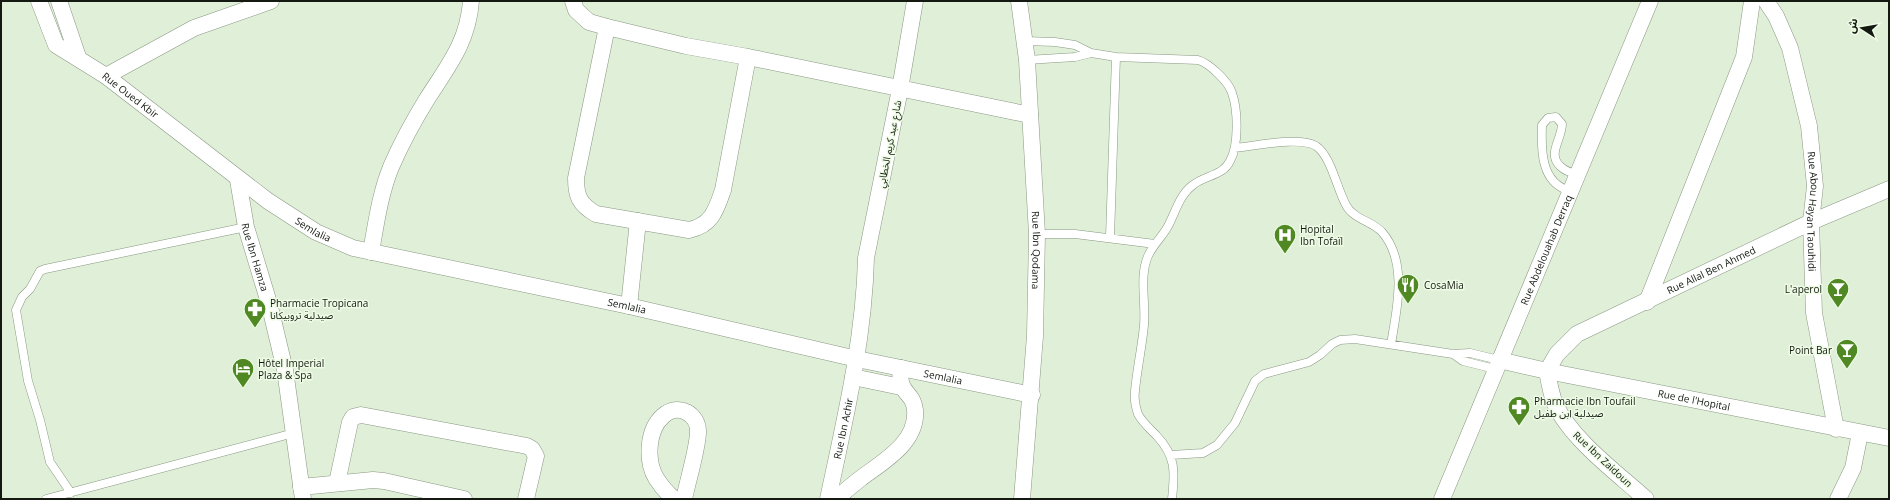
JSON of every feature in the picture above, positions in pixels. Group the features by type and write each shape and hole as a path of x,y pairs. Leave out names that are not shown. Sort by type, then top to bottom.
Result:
{"street":[{"name":"Rue Oued Kbir","path":"39,1 56,45 62,50 78,57 106,76 238,180"},
{"path":"59,1 78,57"},
{"path":"106,76 194,28 271,1"},
{"path":"371,252 379,207 391,167 427,100 446,72 457,50 469,21 471,1"},
{"path":"573,1 576,10 589,22 607,28 686,46 748,57 1030,115"},
{"name":"شارع عبد كريم الخطابي","path":"857,359 866,287 866,258 900,89 915,1"},
{"name":"Rue Ibn Qodama","path":"1019,1 1027,60 1037,234 1032,395 1022,499"},
{"name":"Rue Abdelouahab Derraq","path":"1442,499 1497,364 1650,1"},
{"path":"1647,302 1744,57 1752,1"},
{"name":"Rue Abou Hayan Taouhidi","path":"1766,1 1776,16 1790,48 1809,126 1815,186 1811,222 1814,313 1836,428"},
{"path":"607,28 576,178 576,191 580,200 587,208 596,214 689,230 701,228 711,218 718,206 723,190 748,57"},
{"name":"Semlalia","path":"238,180 316,232 353,248 629,306 857,359 1032,395"},
{"name":"Rue Ibn Hamza","path":"238,180 246,227 267,296 285,370 302,493"},
{"name":"Rue Allal Ben Ahmed","path":"1547,371 1557,354 1577,334 1647,302 1811,222 1889,188"},
{"path":"629,306 638,221"},
{"name":"Rue Ibn Achir","path":"828,499 857,359"},
{"name":"Rue de l'Hopital","path":"1497,364 1547,371 1889,438"},
{"path":"836,499 859,479 893,456 906,439 915,418 912,401 901,387 899,380 901,368"},
{"name":"Rue Ibn Zaidoun","path":"1547,371 1555,403 1574,433 1646,499"},
{"path":"853,377 901,387"},
{"path":"674,499 656,478 650,462 652,434 657,423 664,415 680,410 688,411 694,418 698,433 684,499"},
{"path":"337,483 350,422 353,417 362,415 519,445 532,449 536,456 526,499"},
{"path":"1838,499 1853,468 1860,433"},
{"path":"302,493 337,483 384,481 457,498"}],"lane":[{"path":"1025,41 1068,44 1091,53 1116,57 1198,60 1206,62 1232,91 1236,113 1235,148 1230,161 1224,170 1202,179 1184,193 1167,228 1155,244 1146,263 1143,289 1144,324 1135,392 1139,415 1165,445 1171,455 1174,470 1172,499"},
{"path":"1027,60 1075,57 1091,53"},
{"path":"1110,237 1116,57"},
{"path":"1570,191 1555,185 1548,178 1545,167 1542,125 1548,118 1556,117 1562,124 1555,152 1557,162 1569,172 1578,174"},
{"path":"1235,148 1298,141 1317,147 1327,160 1339,192 1347,208 1355,215 1369,222 1382,232 1397,262 1398,294 1391,344"},
{"path":"71,493 50,462 40,420 28,381 16,310 22,297 30,289 40,271 45,269 246,227"},
{"path":"1037,234 1075,234 1110,237 1155,244"},
{"path":"1171,455 1203,453 1217,445 1235,423 1255,381 1264,374 1309,362 1340,340 1355,339 1453,354 1470,353 1497,364"},
{"path":"46,499 294,433"}],"place":[{"name":"Hopital Ibn Tofaïl","path":"1285,254"},
{"name":"CosaMia","path":"1408,304"},
{"name":"L'aperol","path":"1838,308"},
{"name":"Pharmacie Tropicana صيدلية تروبيكانا","path":"255,328"},
{"name":"Point Bar","path":"1847,370"},
{"name":"Hôtel Imperial Plaza & Spa","path":"243,388"},
{"name":"Pharmacie Ibn Toufail صيدلية ابن طفيل","path":"1519,426"}]}
